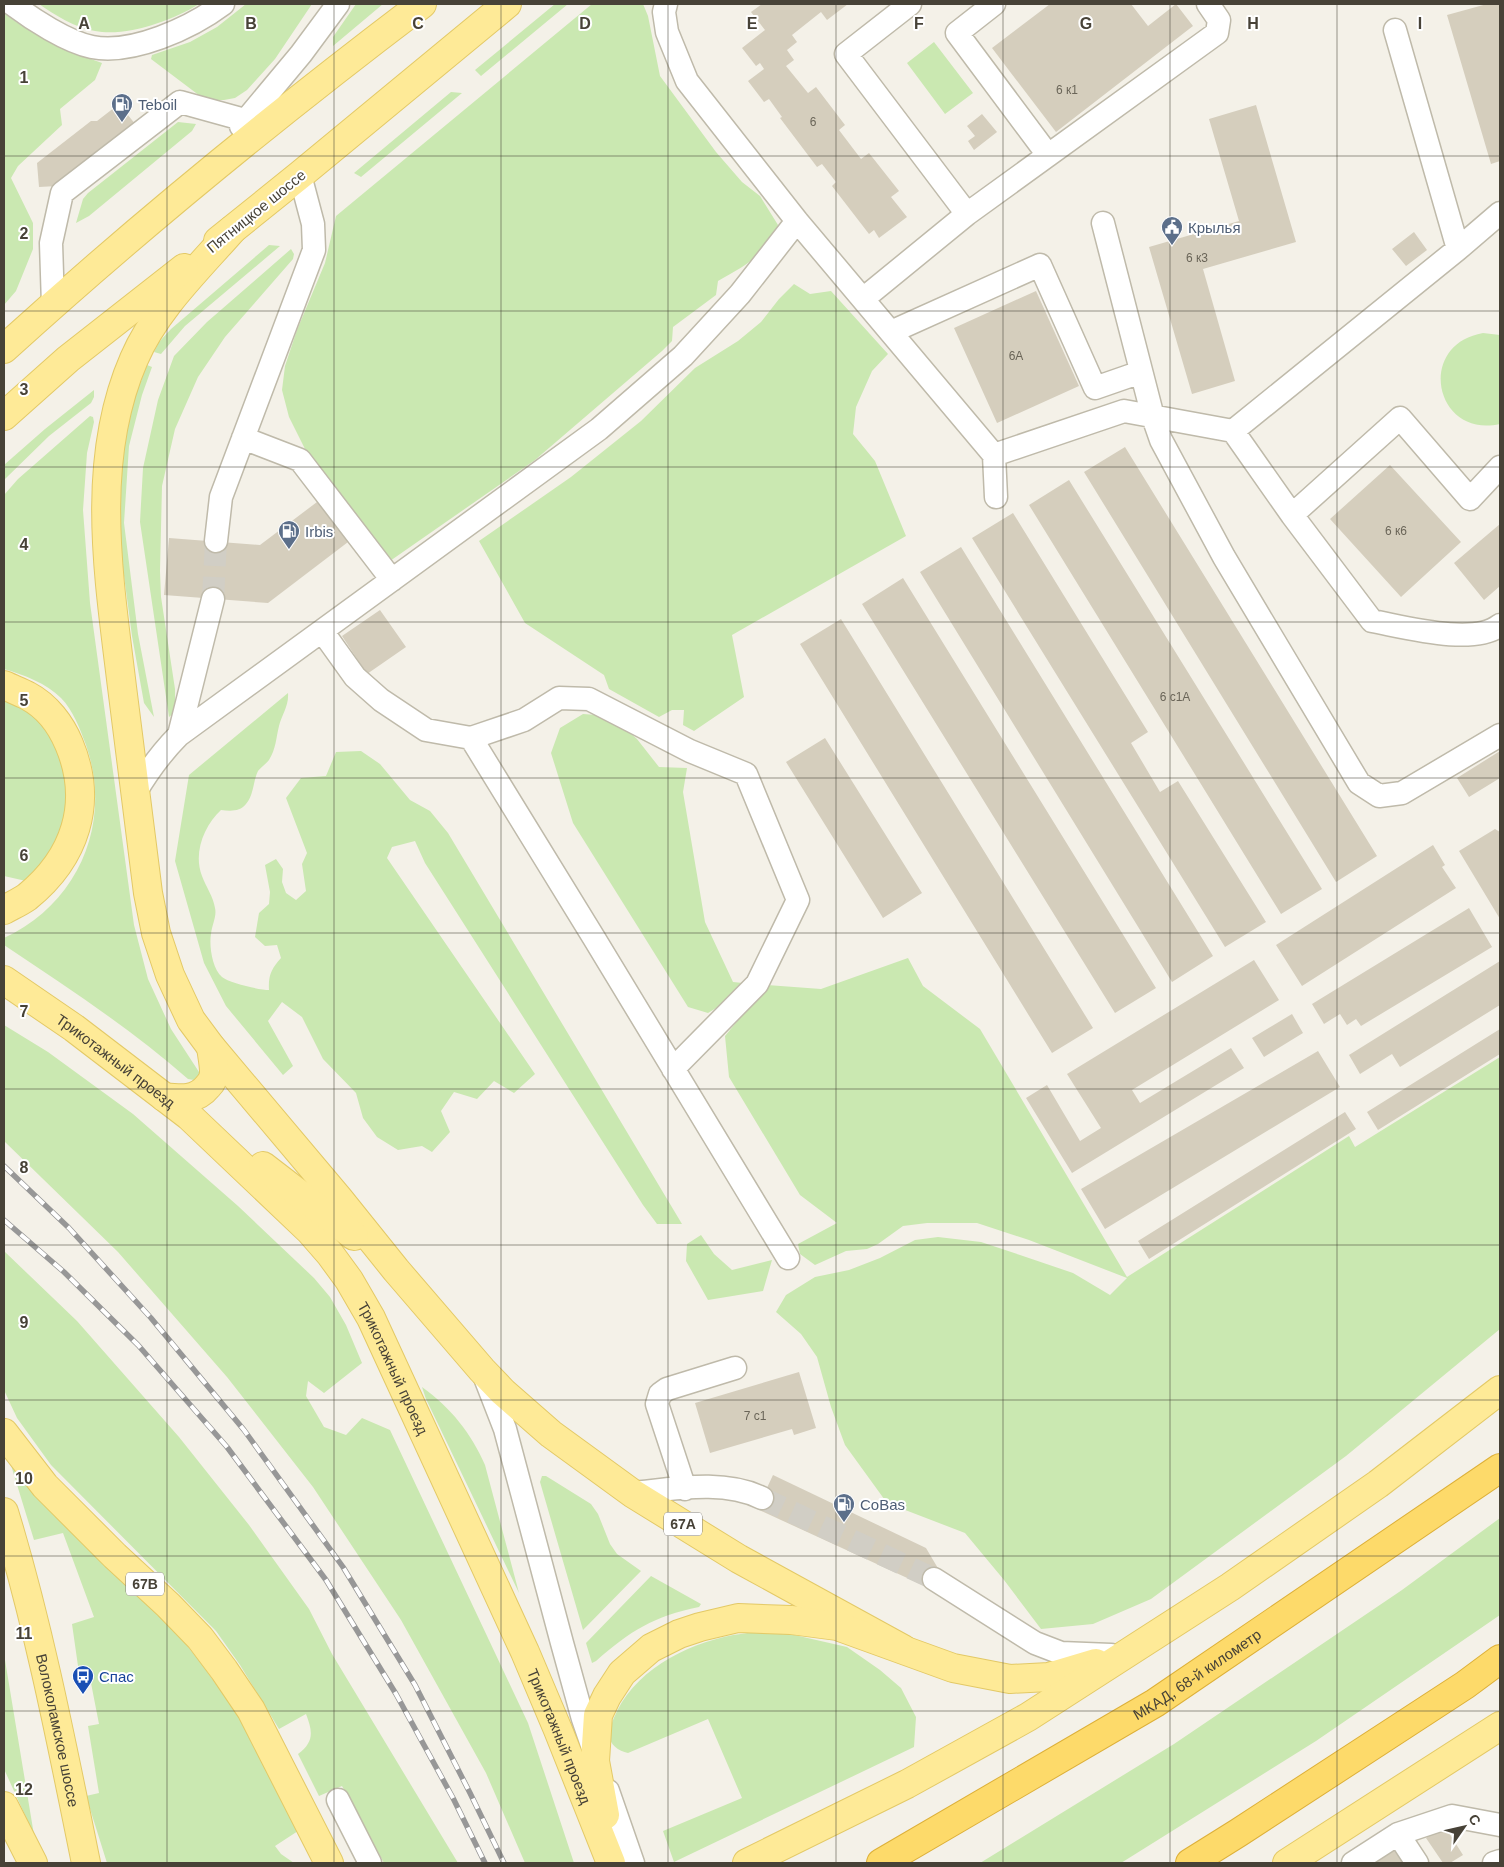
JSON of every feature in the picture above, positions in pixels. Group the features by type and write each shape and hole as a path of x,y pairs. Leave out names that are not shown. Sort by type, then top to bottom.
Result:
{"highway":[{"name":"МКАД, 68-й километр","path":"881,1863 1155,1703 1500,1468"},
{"path":"1190,1863 1441,1701 1500,1659"}],"main road":[{"path":"4,349 53,305 206,176 422,4"},
{"name":"Пятницкое шоссе","path":"4,416 68,359 232,230 507,4"},
{"path":"232,230 148,330 128,374 118,406 106,484 105,522 117,646 148,893 156,933 170,975 191,1020 396,1270"},
{"path":"4,685 30,696 50,713 65,734 74,756 80,785 80,817 68,848 51,875 26,898 4,910"},
{"name":"Трикотажный проезд","path":"8,984 74,1028 189,1116 310,1231 349,1280 371,1318 529,1661 612,1863"},
{"path":"164,1097 182,1099 194,1097 203,1092 212,1081 214,1072 212,1047"},
{"path":"189,1116 268,1169 396,1270"},
{"name":"67A","path":"396,1270 482,1370 531,1418 632,1493 739,1559 903,1649 953,1668 1010,1679 1049,1677 1093,1664 1148,1641"},
{"path":"747,1863 907,1784 1028,1717 1230,1588 1378,1484 1500,1390"},
{"name":"67B","path":"4,1433 45,1486 200,1638 251,1710 329,1863"},
{"name":"Волоколамское шоссе","path":"4,1512 16,1552 58,1722 86,1863"},
{"path":"612,1863 596,1756 598,1715 607,1696 622,1673 651,1648 679,1634 738,1618 791,1620 837,1626 903,1649"},
{"path":"1287,1863 1500,1726"},
{"path":"4,1806 33,1863"}],"street":[{"path":"12,4 44,25 77,42 90,47 106,49 144,43 165,35 203,18 223,4"},
{"path":"206,176 245,120 301,54 338,4"},
{"path":"666,4 664,12 667,32 687,81 797,221 994,456 996,497"},
{"path":"910,4 846,54 967,214"},
{"path":"994,4 957,33 1048,155"},
{"path":"863,298 967,214 1217,33 1219,20 1208,4"},
{"path":"1394,30 1458,249"},
{"path":"53,305 51,243 62,193 180,102 245,120 279,117"},
{"path":"216,541 221,498 314,250 313,224 300,175"},
{"path":"1233,431 1500,213"},
{"path":"135,793 149,769 179,735 599,429 683,356 740,294 797,221"},
{"path":"1103,223 1153,417 1161,440 1224,557 1359,783 1378,796 1402,793 1500,735"},
{"path":"891,332 1040,265 1095,388 1141,372"},
{"path":"994,456 1124,411 1233,431 1292,515 1372,621 1454,635 1493,631 1500,625"},
{"path":"1292,515 1400,418 1470,498 1500,467"},
{"path":"243,438 300,460 392,580"},
{"path":"179,735 213,599"},
{"path":"322,631 355,677 381,700 426,730 470,738 524,720 559,698 589,699 690,751 746,774 798,900 757,984 673,1069"},
{"path":"470,738 788,1258"},
{"path":"685,1488 657,1404 660,1394 667,1389 735,1368"},
{"path":"482,1370 505,1429 580,1709 633,1863"},
{"path":"632,1493 711,1487 752,1493 762,1498"},
{"path":"934,1579 1035,1643 1061,1653 1114,1655"},
{"path":"338,1800 370,1863"},
{"path":"1353,1863 1398,1834 1452,1816 1500,1825"},
{"path":"1398,1834 1417,1863"},
{"path":"1494,1863 1500,1861"}],"green space":[{"path":"39,4 199,4 162,22 134,30 107,32 95,31 73,24 58,17"},
{"path":"246,4 312,4 275,59 247,90 235,98 212,100 200,96 151,59 152,55 190,42 217,27"},
{"path":"356,4 383,4 333,46 333,37"},
{"path":"555,4 568,4 481,76 475,70"},
{"path":"592,4 643,4 648,16 660,76 716,152 742,182 760,196 778,225 767,245 754,259 718,281 716,295 673,327 672,341 662,351 535,460 390,561 306,451 289,417 282,390 285,366 297,330 325,263 336,216"},
{"path":"4,13 27,29 51,42 102,63 95,80 60,109 62,125 18,166 11,178 33,223 33,249 16,291 4,305"},
{"path":"934,42 973,93 945,114 907,63"},
{"path":"451,92 462,93 361,177 354,173"},
{"path":"178,122 196,124 192,131 89,216 76,223 83,199 88,193"},
{"path":"269,245 280,246 185,326 161,354 154,352 159,342 171,329"},
{"path":"291,249 294,254 293,259 225,337 198,377 175,429 162,486 160,571 161,597 175,689 175,712 169,717 140,522 143,468 158,400 174,356 207,322"},
{"path":"794,284 810,294 831,291 888,354 872,371 856,407 853,434 875,461 906,536 732,635 744,697 694,731 683,725 684,710 672,710 659,717 609,689 604,675 525,623 479,541 571,477 641,421 695,368 738,341 761,322"},
{"path":"1483,333 1500,335 1500,424 1478,425 1460,418 1448,405 1442,389 1441,371 1448,354 1462,341"},
{"path":"147,365 152,367 142,395 129,446 124,523 138,634 154,717 144,703 132,636 117,523 123,444 131,408"},
{"path":"94,390 94,397 91,403 49,436 4,480 4,465"},
{"path":"90,416 93,417 94,422 87,453 83,510 90,603 134,925 148,979 171,1029 199,1072 199,1076 194,1080 188,1079 121,1026 4,945 4,938 30,923 52,904 70,882 83,857 92,831 95,803 93,774 86,745 69,708 61,698 42,684 4,669 4,495 18,479"},
{"path":"288,693 273,752 269,760 258,771 249,800 244,807 238,810 221,810 215,816 202,840 199,858 200,867 215,908 210,944 212,957 219,973 222,977 238,984 269,990 271,972 281,958 277,945 265,946 255,937 259,913 269,904 270,892 265,865 276,859 283,869 282,882 286,893 296,900 306,891 302,864 307,853 286,798 301,778 326,776 336,752 361,751 380,764 410,800 430,811 448,833 682,1224 657,1224 643,1205 425,863 415,841 392,847 387,858 535,1074 514,1093 494,1081 477,1099 454,1092 441,1111 450,1132 432,1152 422,1146 398,1150 377,1137 363,1118 356,1093 323,1059 302,1017 282,1002 268,1021 293,1066 283,1075 226,1006 204,963 175,861 189,775"},
{"path":"4,699 27,710 40,720 57,747 65,779 65,811 57,842 47,858 26,881 4,876"},
{"path":"583,714 611,716 637,739 659,767 687,768 683,792 705,922 733,982 743,983 721,1005 708,1013 688,1007 573,823 551,753 560,728"},
{"path":"908,958 923,986 980,1029 1127,1277 1349,1136 1355,1147 1500,1057 1500,1329 1346,1456 1151,1599 1093,1624 1041,1629 965,1533 887,1503 845,1445 831,1407 817,1357 801,1334 776,1312 786,1295 815,1277 849,1270 880,1258 915,1240 938,1237 981,1242 1020,1255 1073,1273 1110,1295 1127,1278 1029,1240 977,1223 927,1223 903,1226 878,1244 867,1249 846,1251 815,1265 800,1254 798,1244 837,1223 800,1195 729,1077 725,1036 767,985 821,989"},
{"path":"4,1025 48,1052 133,1114 238,1206 314,1278 330,1297 346,1325 362,1363 324,1393 308,1381 306,1396 324,1427 346,1435 362,1418 390,1430 528,1723 574,1863 525,1863 486,1773 401,1620 313,1487 227,1377 118,1252 4,1141"},
{"path":"701,1235 714,1254 732,1270 772,1260 763,1291 708,1300 686,1261 687,1244"},
{"path":"4,1251 77,1321 179,1437 249,1525 309,1609 332,1654 458,1863 384,1863 342,1786 319,1796 298,1754 307,1745 311,1736 306,1714 279,1729 240,1665 216,1631 51,1465 17,1418 4,1390"},
{"path":"422,1387 451,1412 467,1432 485,1465 519,1593 426,1399"},
{"path":"10,1462 174,1629 250,1732 298,1831 275,1846 281,1854 294,1863 107,1863 86,1796 99,1793 88,1726 99,1724 90,1678 80,1680 72,1624 94,1617 63,1533 34,1540"},
{"path":"542,1476 546,1476 591,1504 598,1514 610,1544 617,1554 641,1571 583,1630 540,1482"},
{"path":"1500,1518 1500,1615 1316,1741 1121,1863 980,1863 1174,1744 1402,1590"},
{"path":"651,1576 701,1604 699,1607 669,1615 643,1626 592,1663 586,1643"},
{"path":"762,1631 790,1634 847,1647 880,1670 901,1688 916,1717 914,1747 674,1862 663,1831 742,1798 708,1719 628,1753 613,1745 609,1734 610,1729 617,1711 627,1695 654,1668 687,1649 705,1642"},
{"path":"4,1654 34,1835 4,1769"}],"building":[{"path":"762,4 848,4 827,20 821,12 792,35 797,42 787,50 794,60 786,66 808,93 816,87 845,125 839,130 861,159 869,153 899,191 891,197 907,217 879,238 874,230 869,234 832,186 836,182 822,164 817,167 780,118 782,117 769,99 764,102 748,81 764,69 760,63 756,66 742,48 765,30 751,12"},
{"path":"1050,4 1131,4 1148,26 1176,4 1193,26 1056,132 992,48"},
{"path":"1487,4 1500,4 1500,161 1491,164 1447,15"},
{"path":"119,104 136,125 57,186 39,187 37,163 91,121 97,121"},
{"path":"1256,105 1296,242 1203,269 1235,381 1192,394 1149,247 1239,221 1209,119"},
{"path":"982,114 997,132 974,150 968,141 975,136 967,126"},
{"path":"1414,232 1427,250 1406,266 1392,249"},
{"path":"1036,291 1079,386 997,423 954,328"},
{"path":"1125,447 1377,856 1336,882 1084,472"},
{"path":"1390,465 1461,542 1401,597 1330,519"},
{"path":"1069,480 1322,889 1281,914 1029,505"},
{"path":"321,499 352,539 268,603 164,595 169,538 260,545"},
{"path":"1013,513 1148,732 1131,743 1160,792 1178,781 1266,922 1225,947 972,538"},
{"path":"1500,524 1500,586 1484,600 1454,563"},
{"path":"961,547 1213,956 1172,982 920,572"},
{"path":"903,578 1156,988 1115,1013 862,604"},
{"path":"380,610 406,647 367,674 342,636"},
{"path":"841,619 1093,1028 1052,1053 800,644"},
{"path":"825,738 922,893 883,918 786,762"},
{"path":"1500,751 1500,778 1469,797 1457,778"},
{"path":"1495,829 1500,832 1500,919 1459,851"},
{"path":"1433,845 1445,865 1442,867 1456,888 1302,986 1276,945"},
{"path":"1469,908 1492,947 1361,1026 1356,1019 1347,1025 1340,1014 1324,1024 1312,1004"},
{"path":"1254,960 1279,1000 1132,1090 1140,1103 1231,1048 1244,1068 1072,1173 1026,1098 1047,1085 1080,1141 1101,1128 1067,1074"},
{"path":"1500,961 1500,1005 1400,1067 1392,1054 1360,1074 1349,1055"},
{"path":"1292,1014 1303,1033 1264,1057 1252,1038"},
{"path":"1500,1029 1500,1054 1378,1130 1367,1112"},
{"path":"1318,1051 1340,1087 1105,1229 1081,1189"},
{"path":"1345,1112 1356,1129 1149,1259 1138,1241"},
{"path":"799,1372 816,1428 794,1435 792,1429 710,1453 695,1403"},
{"path":"773,1475 926,1548 939,1570 929,1588 757,1509"},
{"path":"1444,1825 1463,1855 1450,1863 1443,1863 1426,1838"},
{"path":"1394,1847 1405,1863 1369,1863"}],"tunnel":[{"path":"213,599 216,541"},
{"path":"762,1498 934,1579"}],"railway":[{"path":"4,1166 69,1228 151,1318 244,1430 343,1567 415,1685 504,1863"},
{"path":"4,1220 64,1272 138,1345 227,1447 326,1580 396,1694 453,1798 485,1863"}],"place":[{"name":"Teboil","path":"122,123"},
{"name":"Крылья","path":"1172,246"},
{"name":"Irbis","path":"289,550"},
{"name":"CoBas","path":"844,1523"},
{"name":"Спас","path":"83,1695"}]}
